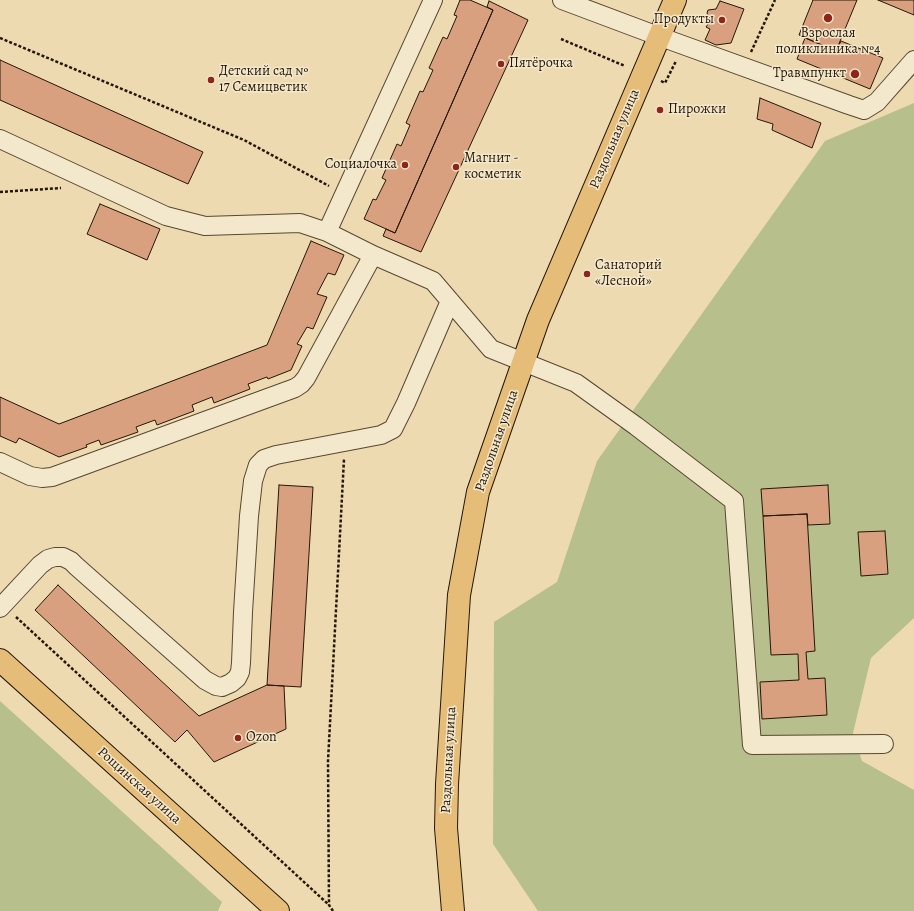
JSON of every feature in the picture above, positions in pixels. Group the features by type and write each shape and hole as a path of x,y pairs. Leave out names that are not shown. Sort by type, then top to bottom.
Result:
{"main road":[{"name":"Раздольная улица","path":"453,911 446,828 447,784 459,595 478,492 538,320 658,36 675,0"},
{"name":"Рощинская улица","path":"0,660 278,911"}],"lane":[{"path":"327,232 433,0"},
{"path":"562,0 864,110 877,102 914,60"},
{"path":"0,139 166,216 205,226 300,223 327,232 373,255 433,281 491,349 576,383 636,426 734,501 752,745 884,744"},
{"path":"0,462 30,476 42,478 52,477 295,388 306,378 373,255"},
{"path":"1,606 40,565 48,559 55,557 63,558 71,561 205,680 216,686 222,687 228,685 238,678 240,672 242,612 249,516 253,481 258,465 264,459 276,455 381,435 393,429 406,403 450,300"}],"path":[{"path":"744,67 775,0"},
{"path":"0,38 244,140 344,194"},
{"path":"0,192 77,187 82,177"},
{"path":"329,905 328,761 345,442"},
{"path":"1,606 329,905 333,911"}],"green space":[{"path":"914,103 914,618 871,658 853,733 862,761 914,790 914,911 538,911 493,844 494,622 557,582 597,461 825,141"},
{"path":"0,701 222,902 218,911 0,911"}],"building":[{"path":"460,0 470,0 493,10 395,233 364,219 373,199 376,200 386,180 382,178 397,144 401,146 410,125 406,123 420,91 423,92 433,70 429,68 443,37 447,39 457,16 454,15"},
{"name":"Взрослая поликлиника №4","path":"813,0 857,0 836,51 799,35"},
{"name":"Взрослая поликлиника №4","path":"878,0 914,0 914,15"},
{"path":"489,1 528,20 421,252 383,236 386,229 395,233 493,10 487,7"},
{"path":"720,1 744,9 731,43 716,45 705,40 710,29 706,27 711,20 707,13 708,10 716,9"},
{"name":"Травмпункт","path":"805,38 836,51 841,41 883,58 870,89 797,59"},
{"path":"0,60 203,152 188,184 0,100"},
{"path":"760,98 821,123 812,148 772,130 773,124 757,119"},
{"path":"100,204 160,229 147,260 87,234"},
{"path":"311,241 344,255 335,275 328,273 317,294 327,297 313,329 307,327 297,344 302,346 291,370 268,379 267,377 248,384 250,389 214,403 212,397 192,405 194,411 157,425 155,420 136,427 138,432 101,445 99,440 86,445 87,447 59,457 19,438 16,443 0,436 0,397 59,424 267,345"},
{"path":"279,485 313,487 301,687 267,685"},
{"path":"828,485 830,524 808,525 807,514 763,516 761,489"},
{"path":"807,514 815,651 806,652 808,679 825,678 827,715 762,719 760,682 799,680 798,654 771,655 763,516"},
{"path":"885,531 888,574 861,576 858,532"},
{"path":"58,585 199,716 267,685 284,686 286,729 214,762 187,730 175,742 35,610"}],"place":[{"name":"Взрослая поликлиника №4","path":"828,18"},
{"name":"Продукты","path":"722,20"},
{"name":"Пятёрочка","path":"501,64"},
{"name":"Травмпункт","path":"855,74"},
{"name":"Детский сад № 17 Семицветик","path":"211,80"},
{"name":"Пирожки","path":"660,110"},
{"name":"Социалочка","path":"405,165"},
{"name":"Магнит - косметик","path":"456,167"},
{"name":"Санаторий «Лесной»","path":"587,274"},
{"name":"Ozon","path":"238,738"}]}
